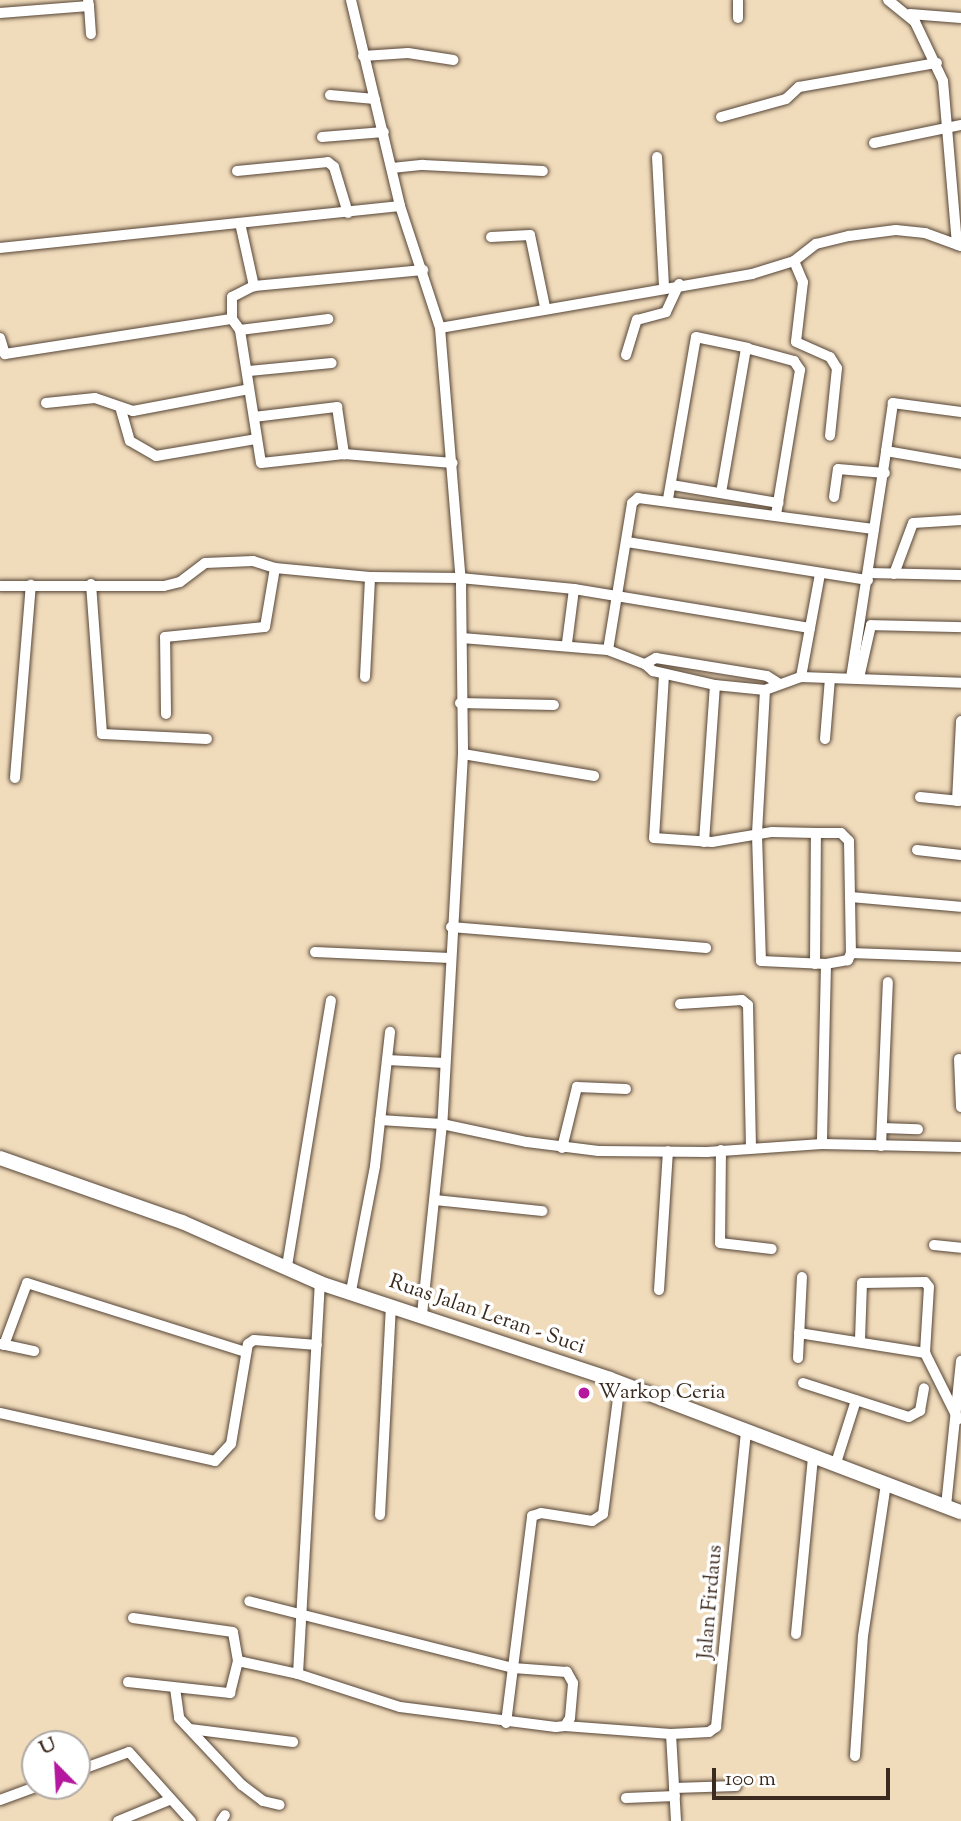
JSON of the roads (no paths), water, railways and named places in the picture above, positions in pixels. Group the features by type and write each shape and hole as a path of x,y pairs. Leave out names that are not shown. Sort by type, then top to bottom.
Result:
{"main road":[{"name":"Ruas Jalan Leran - Suci","path":"0,1158 181,1222 287,1266 320,1283 422,1313 620,1383 746,1434 961,1512"}],"street":[{"path":"351,0 400,206 440,328 453,463 460,578 460,703 463,754 451,927 442,1124 422,1313"},
{"path":"738,0 738,18"},
{"path":"440,328 664,286 752,274 794,261 829,240 896,230 925,233 959,245 949,125 937,62 909,14 888,0"},
{"path":"0,13 88,3 91,34"},
{"path":"909,14 961,18"},
{"path":"363,56 408,53 453,60"},
{"path":"721,117 786,99 799,87 937,62"},
{"path":"330,95 375,99"},
{"path":"874,143 949,125 961,125"},
{"path":"322,136 384,132"},
{"path":"657,157 664,286"},
{"path":"237,171 328,163 334,167 348,212"},
{"path":"393,168 423,165 543,170"},
{"path":"0,248 400,206"},
{"path":"240,223 254,286"},
{"path":"491,237 530,235 545,307"},
{"path":"794,261 803,282 796,342 830,357 837,368 830,436"},
{"path":"423,270 254,286 232,297 232,318 240,330 249,371 256,439 264,465 344,454 453,463"},
{"path":"626,355 637,320 666,312 676,298 679,284"},
{"path":"0,338 5,354 232,318"},
{"path":"240,330 328,319"},
{"path":"668,499 696,337 748,348 794,361 799,366 776,515"},
{"path":"721,493 748,348"},
{"path":"249,371 332,363"},
{"path":"46,403 95,398 121,410 249,389"},
{"path":"855,678 893,402 961,412"},
{"path":"254,417 337,407 344,454"},
{"path":"121,410 131,441 156,456 256,439"},
{"path":"886,451 961,464"},
{"path":"834,497 838,469 885,473"},
{"path":"671,485 778,503"},
{"path":"608,650 635,499 668,499 874,529"},
{"path":"894,574 913,523 961,520"},
{"path":"627,542 820,574 869,577 894,574 961,575"},
{"path":"0,586 172,585 205,563 253,561 275,568 370,577 460,578 574,589 810,628"},
{"path":"166,714 165,637 265,627 275,568"},
{"path":"801,677 820,574"},
{"path":"365,677 370,577"},
{"path":"91,584 102,734 207,739"},
{"path":"15,778 31,585"},
{"path":"567,643 574,589"},
{"path":"855,678 872,625 961,627"},
{"path":"462,638 567,643 608,650 645,664 664,675 715,685 765,690 778,683 801,677 961,682"},
{"path":"645,664 656,658 766,676 778,683"},
{"path":"664,675 652,835 657,840 704,842 757,835 816,833 847,837 851,953 848,960 820,964 761,961 757,835 765,690"},
{"path":"825,739 830,678"},
{"path":"704,842 715,685"},
{"path":"460,703 554,705"},
{"path":"920,797 959,801 961,722"},
{"path":"463,754 594,776"},
{"path":"816,833 822,1144"},
{"path":"917,850 961,855"},
{"path":"850,897 961,906"},
{"path":"451,927 706,948"},
{"path":"315,952 450,958"},
{"path":"851,953 961,957"},
{"path":"881,1146 888,982"},
{"path":"287,1266 331,1000"},
{"path":"680,1004 742,1000 748,1005 751,1147"},
{"path":"351,1291 380,1120 390,1032"},
{"path":"387,1059 445,1063"},
{"path":"959,1059 961,1107"},
{"path":"562,1148 577,1087 626,1089"},
{"path":"380,1120 442,1124 562,1148 668,1151 822,1144 961,1147"},
{"path":"882,1128 918,1129"},
{"path":"721,1150 720,1243 772,1248"},
{"path":"659,1290 668,1151"},
{"path":"435,1200 542,1212"},
{"path":"934,1245 961,1248"},
{"path":"798,1358 802,1277"},
{"path":"860,1340 862,1283 925,1282 929,1287 925,1353 958,1419"},
{"path":"34,1351 2,1344 27,1283 246,1352"},
{"path":"298,1674 320,1283"},
{"path":"380,1515 391,1305"},
{"path":"799,1333 860,1340 925,1353"},
{"path":"0,1413 215,1461 231,1444 246,1352 254,1340 317,1345"},
{"path":"946,1506 958,1419 961,1361"},
{"path":"506,1723 532,1516 541,1513 592,1521 603,1514 620,1383"},
{"path":"803,1383 909,1417 919,1411 924,1388"},
{"path":"941,1385 960,1386"},
{"path":"835,1466 856,1400"},
{"name":"Jalan Firdaus","path":"238,1661 298,1674 400,1707 506,1723 671,1734 709,1732 720,1719 746,1434"},
{"path":"796,1634 813,1458"},
{"path":"855,1756 863,1636 886,1484"},
{"path":"249,1601 513,1668 572,1675 573,1696 565,1726"},
{"path":"128,1682 230,1693 238,1661 233,1632 133,1618"},
{"path":"175,1688 175,1706 190,1730 242,1785 263,1801 280,1805"},
{"path":"190,1730 293,1742"},
{"path":"671,1734 676,1821"},
{"path":"91,1766 129,1752 169,1800 191,1821"},
{"path":"626,1798 736,1786"},
{"path":"0,1800 21,1792"},
{"path":"118,1821 169,1800"}],"place":[{"name":"Warkop Ceria","path":"584,1393"}]}
